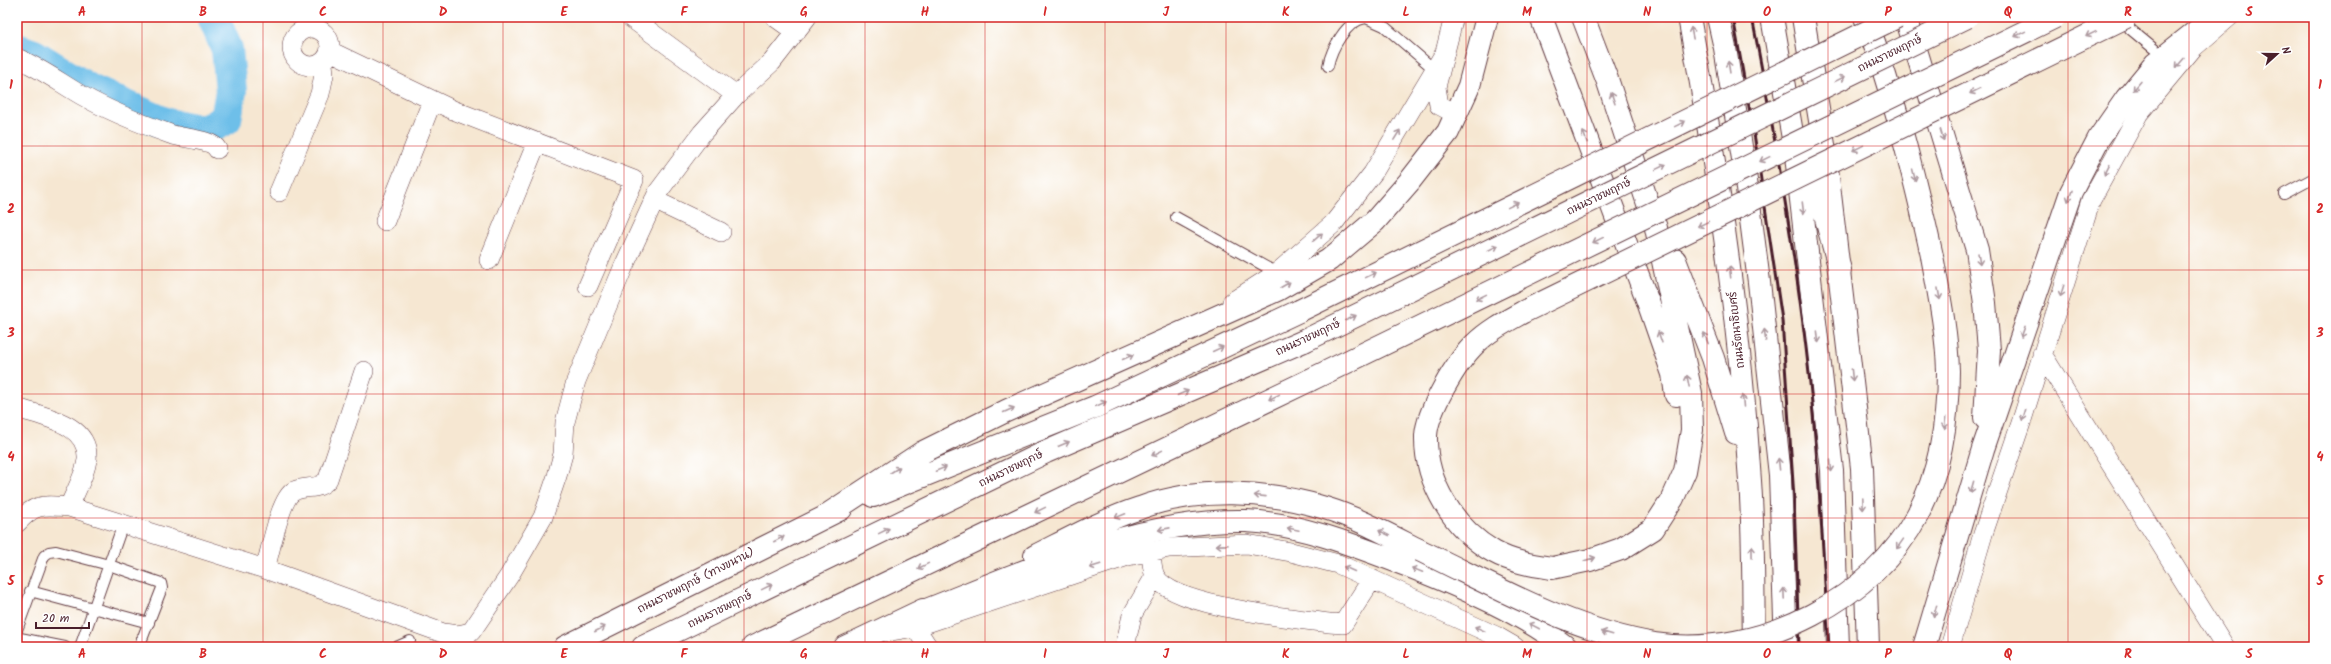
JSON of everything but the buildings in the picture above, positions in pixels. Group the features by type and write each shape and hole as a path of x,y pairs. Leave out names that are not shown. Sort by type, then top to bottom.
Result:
{"main road":[{"path":"827,515 923,452 1006,411 1277,290 1329,260 1375,221 1448,132 1469,86 1486,17"},
{"path":"1541,17 1648,302 1672,374 1682,428 1685,471"},
{"path":"1583,17 1635,161 1713,358 1750,482"},
{"name":"ถนนรัตนาธิเบศร์","path":"1688,17 1720,188 1737,325 1750,482 1754,647"},
{"path":"1718,17 1726,48 1744,165 1760,289 1780,475 1786,647"},
{"path":"1803,17 1825,151 1862,468 1868,647"},
{"path":"913,622 1100,524 1141,507 1185,498 1231,493 1278,497 1325,508 1372,527 1569,622 1615,635 1656,644 1697,646 1736,642 1769,635 1824,609 1852,590 1879,568 1899,546 1920,512 1935,474 1945,424 1948,370 1943,318 1932,256 1914,176 1879,54 1866,17"},
{"path":"1871,17 1879,54"},
{"path":"827,515 1095,407 1299,311 1897,17"},
{"path":"1906,17 1977,250 1985,303 1989,350 1983,449"},
{"name":"ถนนราชพฤกษ์","path":"643,647 1046,452 1304,341 1967,17"},
{"path":"753,647 1310,380 2055,17"},
{"path":"1635,161 1656,228 1691,393 1692,430 1685,471 1673,498 1653,529 1621,548 1590,560 1552,568 1520,563 1493,551 1469,532 1442,503 1431,470 1426,436 1437,400 1454,370 1476,343 1523,312 2126,17"},
{"path":"1924,647 1983,449 2071,192 2099,138 2126,99 2164,57 2198,30 2218,17"},
{"path":"1774,26 1840,270"},
{"path":"1774,26 1796,156 1832,470 1838,647"},
{"name":"ถนนราชพฤกษ์ (ทางขนาน)","path":"566,647 827,515"},
{"path":"845,647 870,635 913,622 1033,569 1130,536 1172,527 1247,521 1294,528 1378,554 1462,587 1548,634 1566,647"}],"street":[{"path":"630,17 736,94"},
{"path":"775,17 796,32"},
{"path":"17,523 28,510 45,505 70,506 265,569 443,633 458,635 471,632 509,576 543,517 563,454 565,422 576,380 623,268 656,196 702,133 736,94 772,62 807,17"},
{"path":"1454,17 1439,63 1436,86 1439,105 1456,114"},
{"path":"1950,647 1983,534 2022,423 2042,354 2091,200 2139,113 2193,48 2229,17"},
{"path":"279,192 320,94 330,45 326,35 318,23 303,29 293,40 293,54 297,60 309,67 327,57"},
{"path":"327,57 634,180 656,196 721,232"},
{"path":"17,58 49,74 82,96 142,124 172,135 212,143 217,149"},
{"path":"1171,338 1277,273 1333,224 1369,179 1439,63"},
{"path":"385,221 432,100"},
{"path":"489,260 537,142"},
{"path":"588,286 634,180"},
{"path":"2042,354 2225,647"},
{"path":"265,569 282,508 289,495 301,489 321,486 328,478 364,371"},
{"path":"17,408 65,424 82,438 87,460 70,506"},
{"path":"928,647 913,622 1128,556 1204,545 1247,544 1291,552 1338,564 1496,636 1515,647"},
{"path":"1150,552 1155,576 1172,589 1218,606 1343,624 1372,579"},
{"path":"1125,647 1132,615 1155,576"}],"lane":[{"path":"2126,17 2130,29 2164,57"},
{"path":"1328,66 1331,51 1338,39 1353,24 1366,18 1384,26 1439,63"},
{"path":"2284,194 2314,178"},
{"path":"1176,217 1277,273"},
{"path":"80,647 123,524"},
{"path":"17,630 44,556 49,552 56,551 109,565 161,583 162,588 138,647"},
{"path":"30,591 149,623"},
{"path":"17,635 20,638 66,647"},
{"path":"396,647 410,641"}],"waterway":[{"path":"17,49 34,55 92,91 167,124 204,131 226,119 231,91 227,49 213,17"}],"railway":[{"path":"1733,17 1755,140 1782,320 1794,498 1799,647"},
{"path":"1752,17 1773,129 1797,279 1807,357 1812,399 1829,647"}]}
